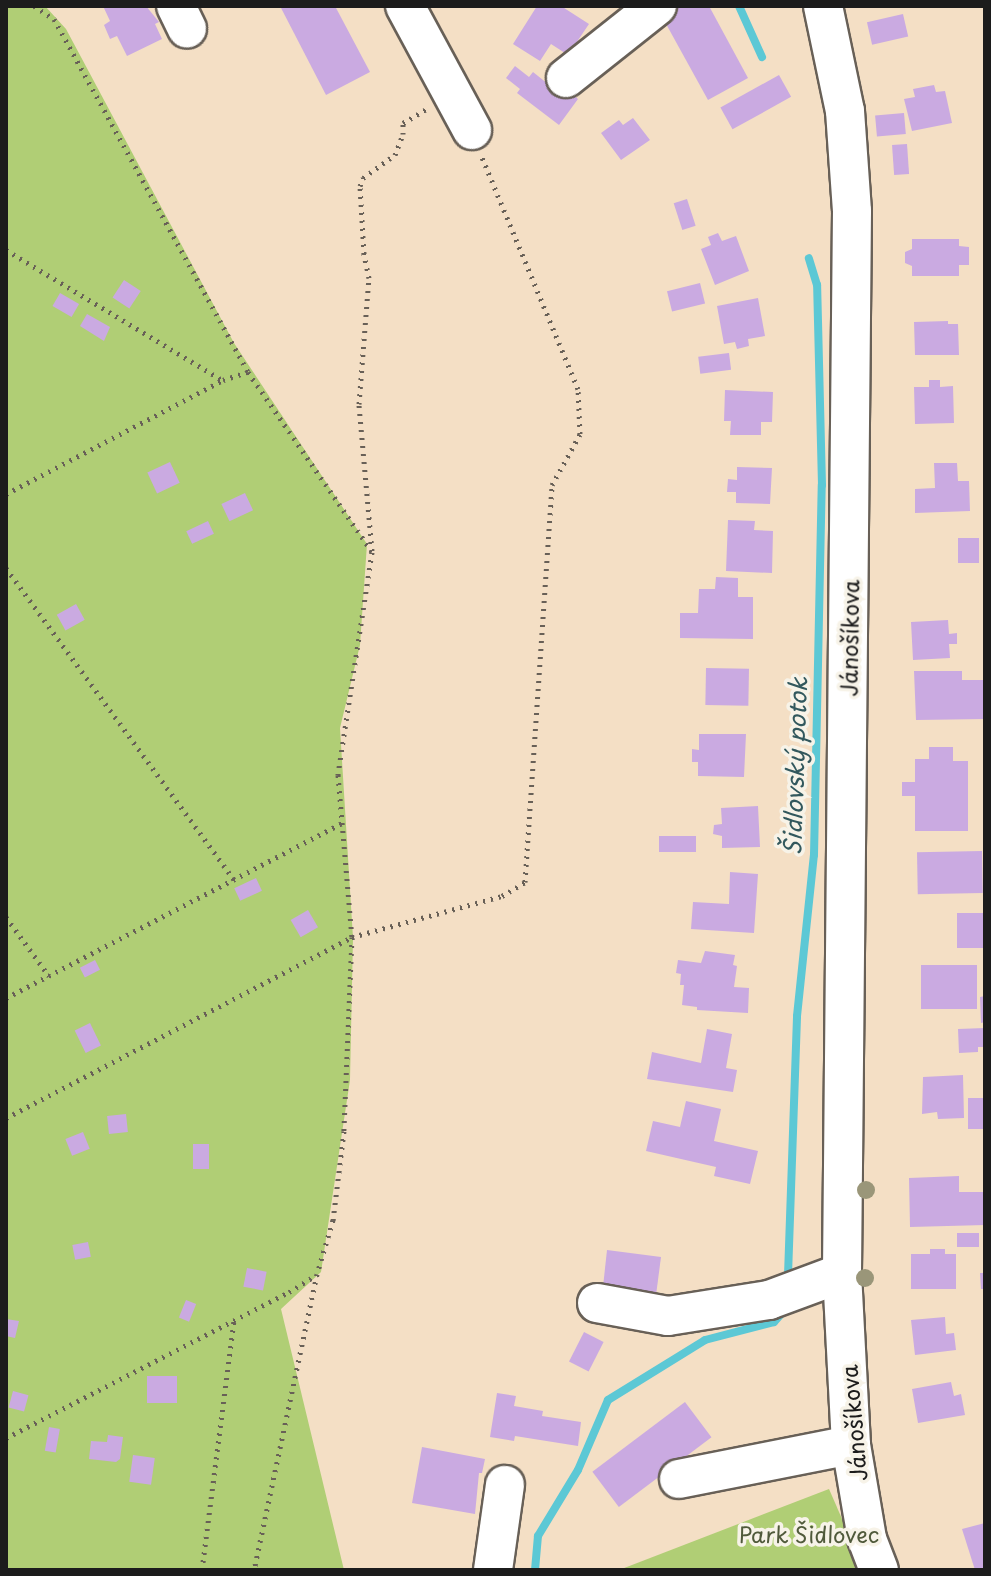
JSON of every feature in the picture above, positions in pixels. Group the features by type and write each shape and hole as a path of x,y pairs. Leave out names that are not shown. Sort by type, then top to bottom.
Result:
{"street":[{"path":"405,6 472,130"},
{"path":"566,78 657,6"},
{"name":"Jánošíkova","path":"823,6 845,111 852,211 842,1273 851,1445 867,1539 879,1570"},
{"path":"597,1303 668,1316 769,1300 842,1273"},
{"path":"679,1479 851,1445"},
{"path":"493,1570 505,1485"}],"path":[{"path":"34,6 54,19 248,372 372,552"},
{"path":"254,1570 317,1274 333,1220 344,1131 352,937 338,775 372,552 359,404 369,278 364,254 360,186 363,178 395,155 403,134 403,123 453,94"},
{"path":"6,1118 352,937 502,896 525,882 552,485 580,434 578,389 498,202 472,130"},
{"path":"6,250 223,380"},
{"path":"6,494 223,380 248,372"},
{"path":"6,485 14,490"},
{"path":"6,568 234,880"},
{"path":"6,998 342,823"},
{"path":"6,917 49,976"},
{"path":"6,1438 317,1274"},
{"path":"202,1570 234,1319"}],"green space":[{"path":"6,6 45,6 66,29 234,343 367,544 360,645 340,728 353,938 350,1080 321,1272 281,1309 344,1570 6,1570"},
{"name":"Park Šidlovec","path":"829,1489 863,1567 858,1570 619,1570"}],"building":[{"path":"103,6 146,6 159,22 155,24 162,39 127,56 117,36 110,39 104,25 110,21"},
{"path":"280,6 335,6 370,72 326,95"},
{"path":"537,6 561,6 589,24 568,55 551,44 540,61 513,44"},
{"path":"671,6 709,6 748,78 708,100 660,13"},
{"path":"903,14 908,36 872,45 867,22"},
{"path":"515,66 529,77 533,72 558,92 562,86 578,99 559,125 517,93 520,89 506,78"},
{"path":"779,75 791,97 733,129 720,107"},
{"path":"934,85 936,92 945,91 952,123 912,131 904,99 915,97 913,89"},
{"path":"904,113 906,134 877,136 875,116"},
{"path":"633,118 650,140 621,160 601,133 619,120 623,125"},
{"path":"907,144 909,174 894,175 892,145"},
{"path":"687,199 696,226 682,230 674,203"},
{"path":"718,233 722,241 736,236 749,271 715,285 701,249 711,245 708,237"},
{"path":"912,239 959,239 959,246 969,247 969,265 959,265 959,276 912,276 912,266 905,263 905,252 912,249"},
{"path":"124,280 141,291 129,309 113,298"},
{"path":"700,283 705,303 672,312 667,291"},
{"path":"60,293 79,304 72,317 52,306"},
{"path":"758,298 765,336 748,339 749,346 737,349 735,342 724,344 717,306"},
{"path":"87,314 110,327 104,341 80,326"},
{"path":"948,321 948,324 958,324 959,355 915,355 914,322"},
{"path":"729,353 731,370 700,374 698,357"},
{"path":"929,380 940,380 940,387 953,386 954,423 915,424 914,387 929,387"},
{"path":"725,390 773,392 772,422 761,422 761,435 730,435 731,421 724,421"},
{"path":"170,462 180,483 157,493 147,473"},
{"path":"934,463 957,463 958,481 969,481 970,511 915,513 915,489 935,488"},
{"path":"737,467 772,468 770,504 736,503 736,492 727,492 728,479 737,480"},
{"path":"245,493 253,510 229,521 221,504"},
{"path":"728,520 755,521 754,530 773,531 772,573 726,571"},
{"path":"208,521 214,534 192,544 186,531"},
{"path":"958,538 979,538 979,563 958,563"},
{"path":"716,577 738,578 738,597 753,597 753,639 680,638 680,613 698,613 699,589 715,589"},
{"path":"76,604 85,620 65,630 57,615"},
{"path":"948,620 949,634 957,633 957,644 949,644 950,658 913,660 911,622"},
{"path":"706,668 749,669 748,706 705,705"},
{"path":"914,671 962,671 962,680 985,680 985,719 916,720"},
{"path":"699,734 746,734 744,777 698,776 698,762 692,762 692,749 699,750"},
{"path":"929,747 953,747 953,761 968,761 968,831 915,831 915,796 902,796 902,782 915,782 915,759 929,759"},
{"path":"758,806 760,847 722,848 722,836 713,834 714,825 722,824 721,808"},
{"path":"659,836 696,836 696,852 659,852"},
{"path":"982,851 983,893 918,894 917,852"},
{"path":"730,872 758,874 754,933 691,929 693,902 729,904"},
{"path":"256,878 262,891 240,901 234,888"},
{"path":"308,910 318,927 301,937 291,920"},
{"path":"957,913 985,913 985,948 957,948"},
{"path":"705,951 735,955 734,987 749,988 748,1013 697,1010 697,1007 682,1005 684,985 680,985 681,974 676,973 678,960 701,963"},
{"path":"95,960 100,970 85,978 80,968"},
{"path":"921,965 977,965 977,1009 921,1009"},
{"path":"985,996 985,1022 981,1023 980,997"},
{"path":"90,1023 101,1045 86,1053 75,1030"},
{"path":"985,1028 985,1047 978,1047 978,1052 959,1053 958,1029"},
{"path":"707,1029 732,1034 726,1068 737,1070 733,1092 647,1079 652,1052 701,1063"},
{"path":"963,1075 964,1118 938,1119 937,1112 922,1114 923,1077"},
{"path":"968,1098 985,1098 985,1129 968,1129"},
{"path":"686,1101 721,1109 714,1141 758,1151 750,1184 714,1176 716,1167 646,1151 653,1121 680,1127"},
{"path":"126,1114 128,1132 109,1134 107,1116"},
{"path":"83,1132 90,1149 72,1156 65,1139"},
{"path":"193,1144 209,1144 209,1169 193,1169"},
{"path":"959,1176 959,1192 985,1192 985,1225 910,1227 909,1178"},
{"path":"957,1233 979,1233 979,1247 957,1247"},
{"path":"88,1242 91,1257 75,1260 72,1245"},
{"path":"930,1249 945,1249 945,1254 956,1254 956,1289 911,1289 911,1254 930,1254"},
{"path":"607,1250 661,1257 655,1303 603,1287"},
{"path":"247,1268 267,1272 263,1290 243,1287"},
{"path":"980,1273 985,1273 985,1289 981,1289"},
{"path":"186,1300 196,1304 189,1322 179,1318"},
{"path":"945,1317 946,1334 954,1333 956,1350 915,1355 911,1320"},
{"path":"6,1319 19,1321 15,1338 6,1336"},
{"path":"584,1332 604,1342 589,1371 569,1361"},
{"path":"147,1376 177,1376 177,1403 147,1403"},
{"path":"951,1382 954,1396 961,1394 965,1415 918,1423 912,1389"},
{"path":"13,1391 28,1395 24,1412 9,1407"},
{"path":"497,1393 516,1396 514,1406 543,1411 542,1416 581,1422 578,1446 515,1436 514,1441 490,1437"},
{"path":"685,1402 711,1437 619,1507 592,1472"},
{"path":"49,1427 60,1429 56,1453 45,1451"},
{"path":"108,1435 123,1437 120,1459 116,1462 89,1459 91,1441 107,1442"},
{"path":"422,1447 485,1459 482,1473 479,1473 475,1514 412,1503"},
{"path":"133,1455 155,1458 151,1485 129,1482"},
{"path":"985,1523 985,1570 975,1570 962,1529"}],"waterway":[{"name":"Šidlovský potok","path":"739,6 762,57"},
{"name":"Šidlovský potok","path":"788,1275 797,1016 814,855 822,485 817,285 809,258"},
{"name":"Šidlovský potok","path":"535,1570 538,1536 578,1470 608,1400 705,1340 774,1322 783,1312"}]}
